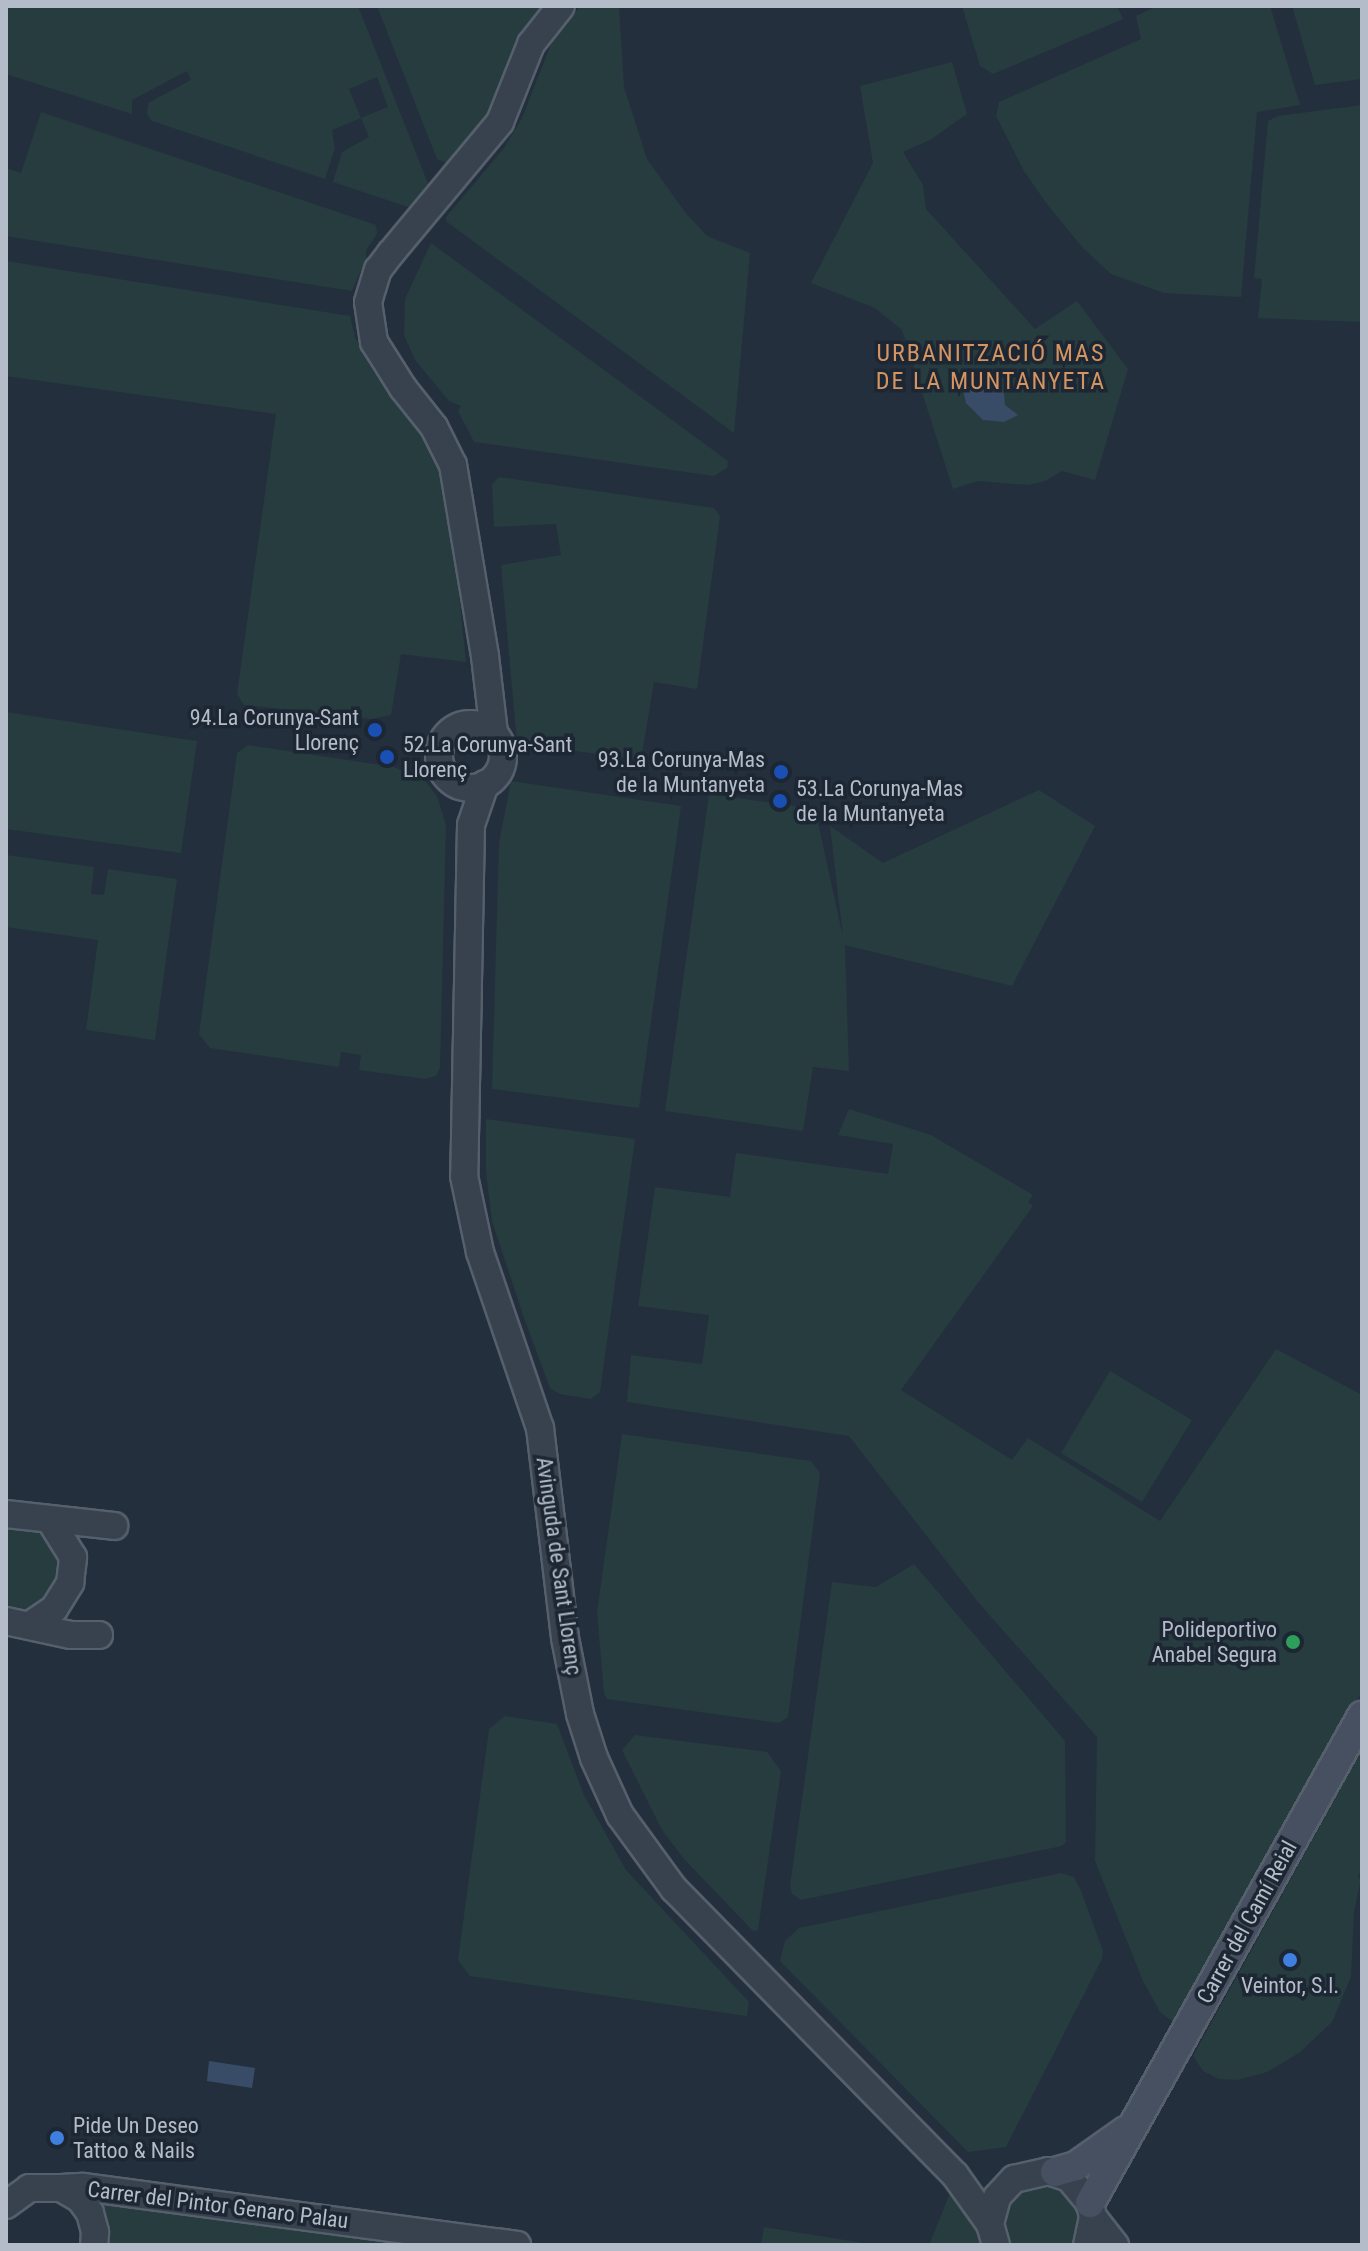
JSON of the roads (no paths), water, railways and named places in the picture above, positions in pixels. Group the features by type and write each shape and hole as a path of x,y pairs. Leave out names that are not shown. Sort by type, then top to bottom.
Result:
{"main road":[{"name":"Carrer del Camí Reial","path":"1091,2210 1131,2127 1362,1716"},
{"name":"Carrer del Camí Reial","path":"1055,2172 1076,2166 1131,2127"}],"street":[{"path":"494,733 485,656 453,465 434,427 387,365 374,342 367,314 368,302 378,270 500,122 531,44 561,6"},
{"path":"462,725 486,685"},
{"path":"479,724 494,733 501,743 503,757 497,774 485,784 465,787 456,784 441,768 440,747 449,732 462,725 479,724"},
{"name":"Avinguda de Sant Llorenç","path":"456,784 471,825"},
{"name":"Avinguda de Sant Llorenç","path":"485,784 471,825 464,1176 480,1252 542,1440 565,1638 580,1714 594,1758 620,1815 674,1889 956,2177 993,2234"},
{"path":"6,1514 114,1526"},
{"path":"18,1623 54,1609 64,1596 73,1570 73,1557 50,1520"},
{"path":"18,1623 71,1635 99,1635"},
{"path":"993,2234 991,2210 1005,2186 1025,2174 1055,2172 1069,2178 1115,2245"},
{"path":"956,2177 1005,2186"},
{"name":"Carrer del Pintor Genaro Palau","path":"6,2205 29,2188 83,2187 517,2245"},
{"path":"61,2188 80,2199 90,2213 95,2232 94,2245"},
{"path":"1087,2245 1091,2210"}],"water":[{"path":"966,378 1004,393 1005,405 1018,415 1004,422 983,420 966,403 963,390"},
{"path":"209,2061 255,2068 252,2088 207,2081"}],"place":[{"name":"94.La Corunya-Sant Llorenç","path":"375,730"},
{"name":"52.La Corunya-Sant Llorenç","path":"387,757"},
{"name":"93.La Corunya-Mas de la Muntanyeta","path":"781,772"},
{"name":"53.La Corunya-Mas de la Muntanyeta","path":"780,801"},
{"name":"Polideportivo Anabel Segura","path":"1293,1642"},
{"name":"Veintor, S.l.","path":"1290,1960"},
{"name":"Pide Un Deseo Tattoo & Nails","path":"57,2138"}],"district":[{"name":"URBANITZACIÓ MAS DE LA MUNTANYETA","path":"991,368"}]}
